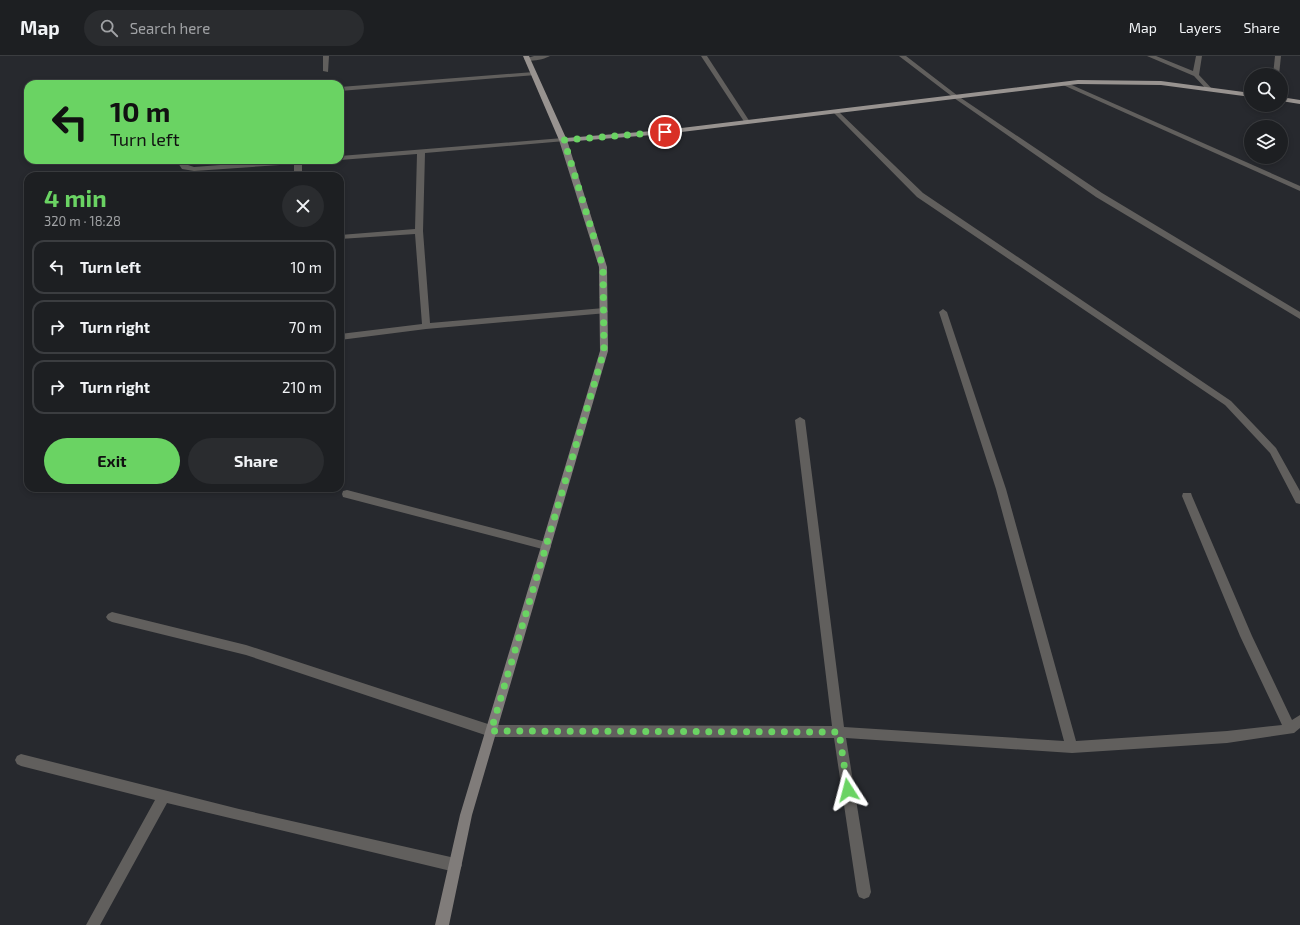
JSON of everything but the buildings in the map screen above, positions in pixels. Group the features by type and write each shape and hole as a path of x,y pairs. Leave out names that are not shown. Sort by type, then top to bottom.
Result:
{"main road":[{"path":"527,57 564,140 665,132 1078,82 1161,83 1244,94"},
{"path":"1288,101 1300,102"}],"street":[{"path":"326,56 326,71"},
{"path":"527,57 547,56"},
{"path":"704,56 747,122"},
{"path":"902,56 956,97 1099,195 1300,316"},
{"path":"1150,56 1196,75 1210,90"},
{"path":"1196,75 1199,56"},
{"path":"1277,68 1278,56"},
{"path":"344,89 534,74"},
{"path":"1065,84 1300,190"},
{"path":"836,112 920,196 1228,403 1273,451 1300,500"},
{"path":"344,158 564,140 603,267 604,351 466,815 442,925"},
{"path":"421,151 419,231 426,326"},
{"path":"183,164 185,167 194,169 268,164"},
{"path":"344,237 419,231"},
{"path":"344,336 426,326 604,311"},
{"path":"943,312 1001,489 1072,747"},
{"path":"800,420 839,732 864,892"},
{"path":"346,494 546,546"},
{"path":"1187,496 1246,636 1290,729"},
{"path":"112,617 246,650 491,731 839,732 1072,747 1227,737 1290,729 1300,720"},
{"path":"21,760 455,866"},
{"path":"93,925 164,795"}],"route":[{"path":"665,132 564,140 603,267 604,351 491,731 839,732 848,790"}]}
